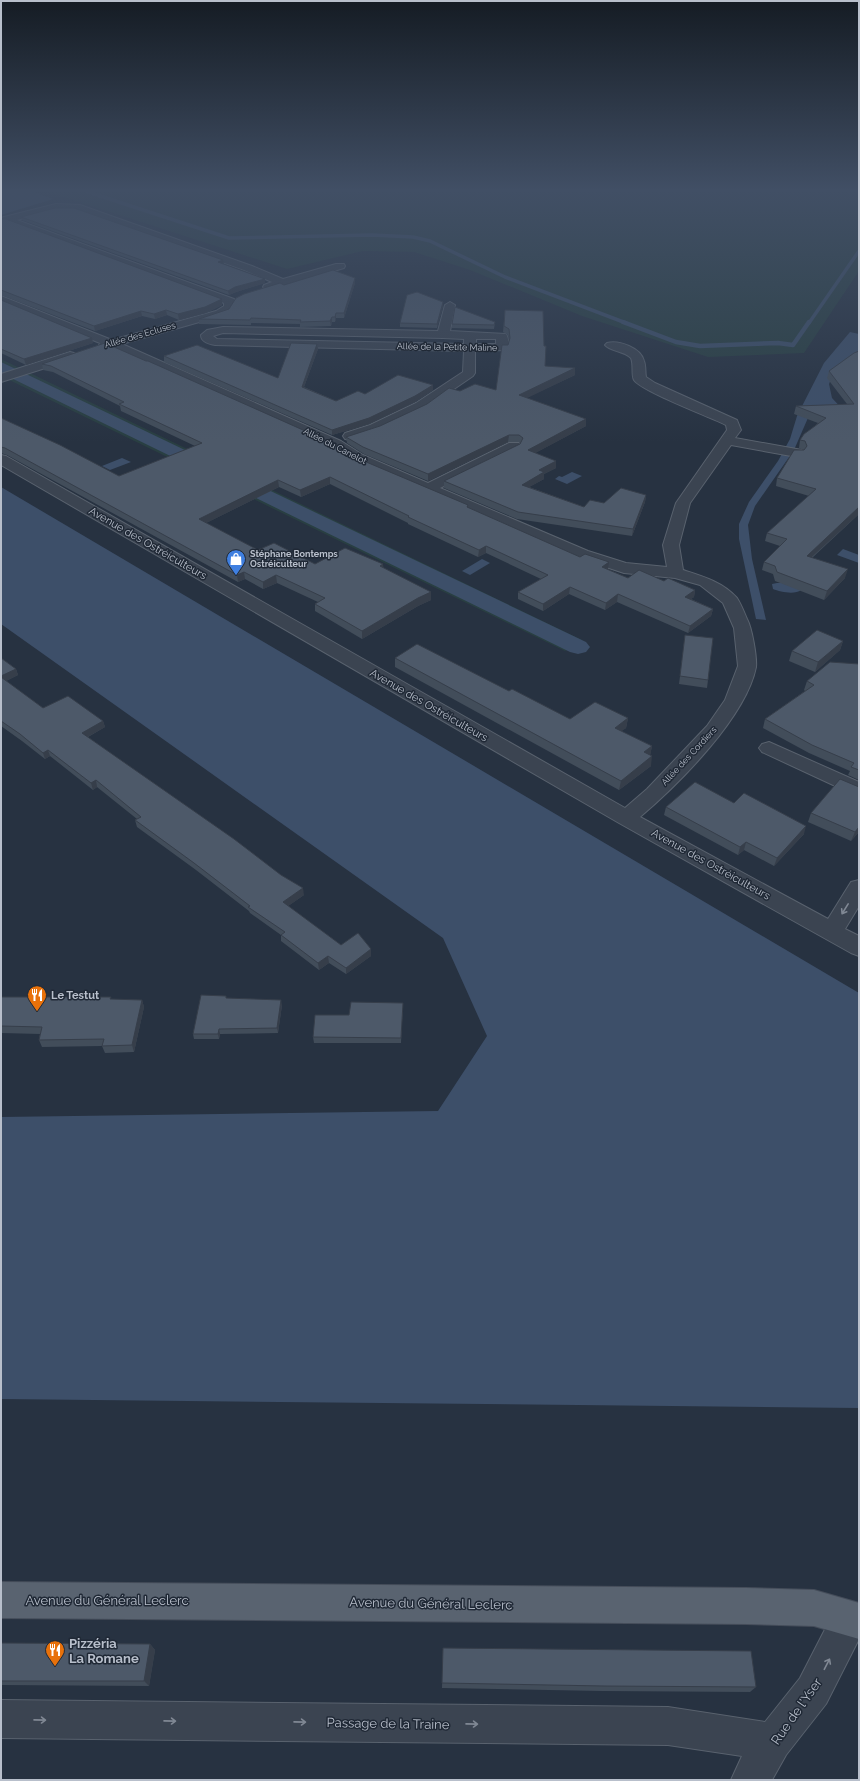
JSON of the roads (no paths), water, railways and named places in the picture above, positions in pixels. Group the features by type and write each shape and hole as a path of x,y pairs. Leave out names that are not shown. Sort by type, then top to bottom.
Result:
{"main road":[{"name":"Avenue du Général Leclerc","path":"1,1600 746,1606 814,1608 855,1620"}],"street":[{"name":"Allée des Ecluses","path":"96,348 220,313 229,307 235,298 167,275"},
{"path":"264,275 282,283"},
{"path":"261,289 309,275"},
{"name":"Allée du Canelot","path":"1,299 110,343 332,442 358,458 582,554 624,568 676,573"},
{"path":"443,335 450,305"},
{"name":"Allée de la Petite Maline","path":"163,329 178,333 198,335 215,342 470,341"},
{"name":"Allée de la Petite Maline","path":"198,335 223,330 443,335 470,341"},
{"path":"332,442 375,428 421,406 469,373 470,341"},
{"path":"611,345 626,350 635,356 638,361 640,379 650,386 714,413 732,423 730,435 683,503 671,545 676,573"},
{"path":"1,377 82,352"},
{"path":"730,435 797,453"},
{"path":"429,488 514,446"},
{"name":"Avenue des Ostréiculteurs","path":"1,459 626,818 859,947"},
{"name":"Allée des Cordiers","path":"626,818 654,794 714,730 734,700 748,666 743,628 730,600 706,582 676,573"},
{"path":"769,748 859,790"},
{"path":"832,931 859,888"},
{"name":"Rue de l'Yser","path":"750,1780 773,1742 813,1691 855,1620"},
{"name":"Passage de la Traine","path":"1,1719 668,1726 773,1742"}],"water":[{"path":"850,332 859,334 859,352 835,369 829,384 832,398 846,413 811,411 794,450 755,506 748,525 752,559 766,620 756,619 739,539 739,524 749,502 778,461 790,439 797,416 824,363"},
{"path":"122,458 131,462 110,470 102,466"},
{"path":"572,472 582,476 567,484 555,479 559,476 562,477"},
{"path":"1,487 859,993 859,1408 1,1399 1,1117 438,1111 487,1036 443,938 1,624"},
{"path":"843,549 859,555 859,563 837,555"},
{"path":"482,559 490,563 470,575 462,571"},
{"path":"782,583 801,590 791,593 773,589 772,584"}],"waterway":[{"path":"501,275 626,323"},
{"path":"809,323 842,275"},
{"path":"623,322 676,342 700,346 778,343 793,345 809,322"},
{"path":"1,367 578,647"}],"place":[{"name":"Stéphane Bontemps Ostréiculteur","path":"236,576"},
{"name":"Le Testut","path":"37,1012"},
{"name":"Pizzéria La Romane","path":"55,1667"}]}
